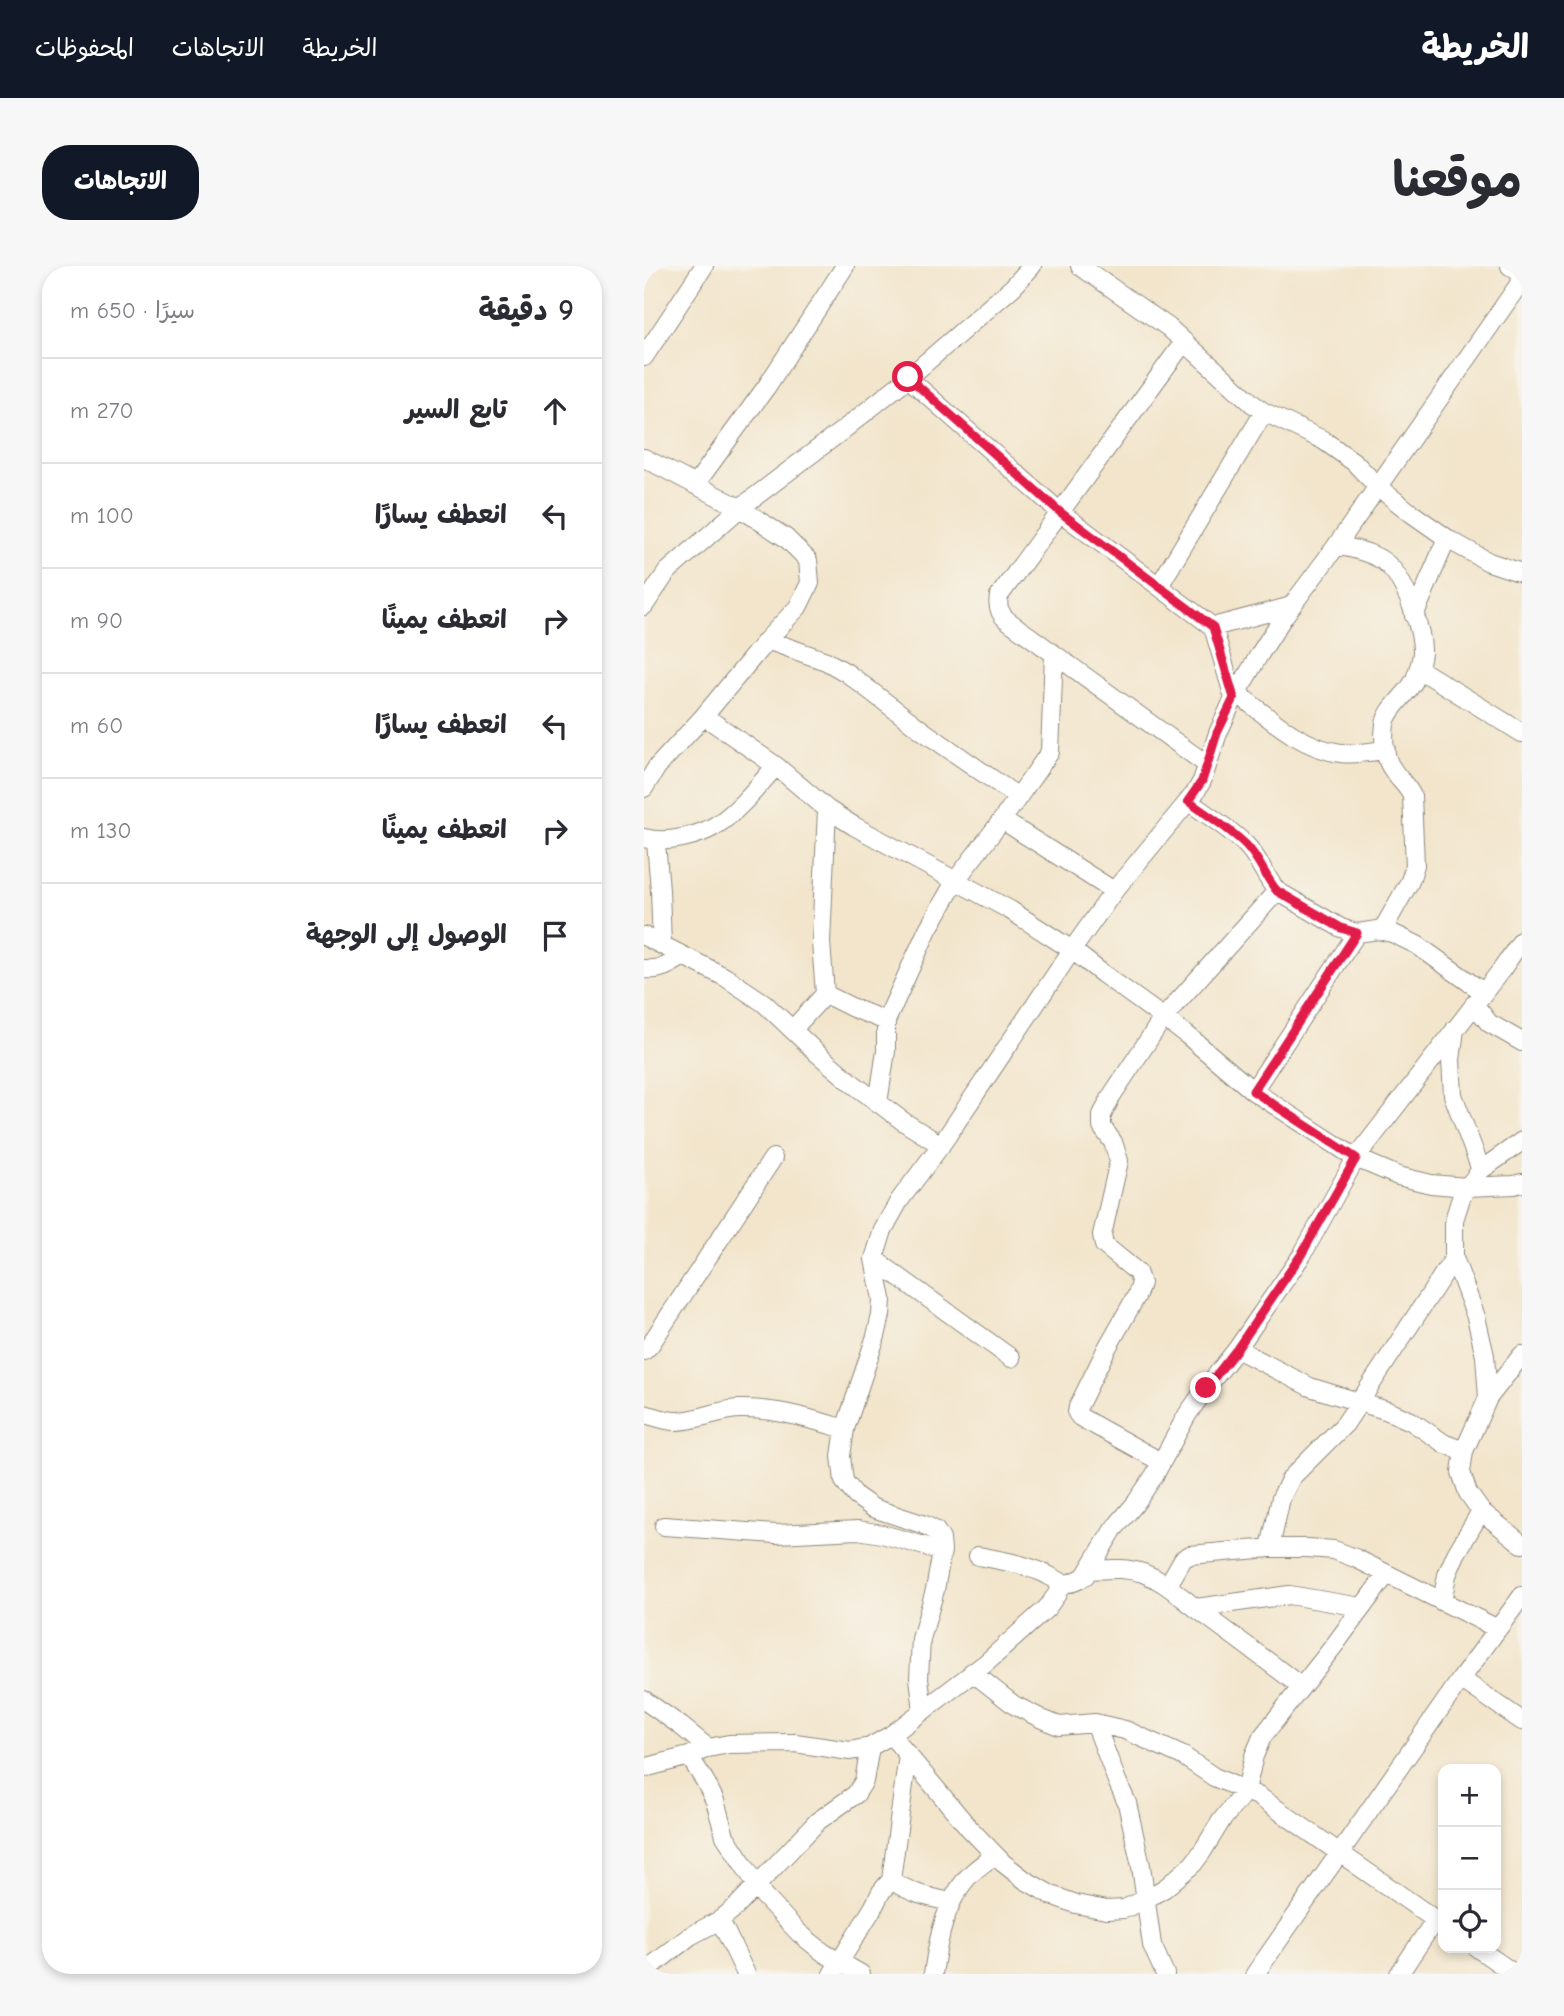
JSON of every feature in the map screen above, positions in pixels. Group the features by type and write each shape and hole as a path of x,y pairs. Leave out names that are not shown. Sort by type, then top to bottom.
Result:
{"street":[{"path":"644,357 704,266"},
{"path":"695,485 767,386 845,266"},
{"path":"644,606 667,572 740,508 908,377 1013,288 1032,266"},
{"path":"1080,266 1153,315 1264,412 1324,440 1353,462 1378,487 1447,538 1489,562 1522,573"},
{"path":"1510,266 1522,274"},
{"path":"923,1711 919,1678 921,1639 935,1590 942,1551 941,1539 936,1531 925,1525 873,1508 856,1496 844,1481 841,1456 845,1429 881,1314 882,1299 874,1259 883,1230 899,1201 941,1146 1072,950 1114,891 1202,781 1217,733 1235,695 1292,606 1522,280"},
{"path":"1184,342 999,596 998,608 1001,615 1206,764"},
{"path":"908,377 1060,512 1213,627 1235,695 1301,739 1323,748 1342,753 1386,750"},
{"path":"1158,586 1264,412"},
{"path":"644,458 740,508 786,538 808,560 810,583 798,607 657,767 644,788"},
{"path":"1414,615 1447,538"},
{"path":"1337,545 1372,554 1391,567 1404,587 1419,630 1422,652 1414,682 1385,722 1386,757 1390,768 1408,786 1412,796 1415,865 1410,881 1382,931"},
{"path":"1213,627 1292,606"},
{"path":"767,640 826,662 847,673 923,731 1018,797"},
{"path":"878,1102 886,1051 886,1021 928,929 956,880 1050,752 1054,654"},
{"path":"1419,669 1522,733"},
{"path":"704,716 776,766 827,809 888,846 1010,910 1072,950 1187,1035 1253,1091 1356,1158 1398,1176 1431,1184 1467,1187 1522,1183"},
{"path":"662,945 660,890 650,840 684,839 717,825 776,766"},
{"path":"1188,801 1246,844 1277,891 1341,928 1357,933 1378,930 1392,933 1416,945 1479,998 1489,1023 1522,1042"},
{"path":"793,1029 825,994 821,942 827,809"},
{"path":"1002,820 1114,891"},
{"path":"1161,1462 1077,1413 1141,1283 1137,1272 1104,1245 1102,1235 1119,1161 1113,1142 1102,1127 1102,1115 1163,1017 1277,891"},
{"path":"1253,1091 1357,933"},
{"path":"644,936 725,977 764,1003 818,1055 904,1122 941,1146"},
{"path":"978,1556 1016,1563 1062,1582 1079,1581 1090,1570 1108,1538 1135,1504 1187,1415 1237,1349 1301,1255 1356,1158 1522,940"},
{"path":"644,969 666,967 682,957"},
{"path":"825,994 886,1021"},
{"path":"1455,1029 1451,1060 1454,1095 1481,1170"},
{"path":"1488,1398 1485,1356 1476,1317 1454,1258 1454,1220 1461,1198 1481,1170 1517,1151"},
{"path":"644,1352 773,1158"},
{"path":"1270,1548 1281,1498 1291,1478 1345,1424 1454,1258"},
{"path":"874,1259 1011,1358"},
{"path":"1237,1349 1310,1387 1388,1411 1411,1421 1445,1444 1464,1451"},
{"path":"1522,1355 1488,1398 1464,1451 1461,1472 1468,1493 1481,1511 1522,1544"},
{"path":"644,1414 674,1421 737,1409 768,1409 845,1429"},
{"path":"1442,1602 1447,1574 1481,1511"},
{"path":"664,1526 776,1534 858,1530 942,1551"},
{"path":"1168,1585 1183,1559 1190,1555 1270,1548 1334,1550 1497,1629"},
{"path":"1090,1570 1122,1568 1145,1574 1168,1585 1301,1687"},
{"path":"891,1735 969,1829 1025,1880 1051,1895 1076,1904 1107,1910 1124,1909 1165,1888 1193,1864 1221,1821 1246,1790 1254,1756 1262,1737 1387,1575"},
{"path":"644,1768 729,1744 795,1743 850,1751 870,1747 891,1735 955,1688 1012,1641 1046,1608 1062,1582"},
{"path":"1196,1608 1289,1595 1361,1607"},
{"path":"1255,1974 1522,1595"},
{"path":"972,1672 1014,1705 1042,1719 1059,1726 1096,1723 1125,1730 1182,1756 1214,1777 1246,1790 1271,1804 1438,1921"},
{"path":"1461,1679 1522,1721"},
{"path":"644,1700 708,1748"},
{"path":"1096,1723 1116,1782 1127,1803 1135,1833 1152,1945 1165,1974"},
{"path":"644,1972 690,1937 720,1920 757,1886 818,1821 856,1794 864,1781 870,1747"},
{"path":"836,1968 881,1892 891,1880 908,1755"},
{"path":"689,1756 715,1801 725,1836 757,1886 799,1933 824,1953 836,1968 861,1974"},
{"path":"933,1974 951,1902 971,1874 995,1854"},
{"path":"891,1880 922,1896 951,1902"},
{"path":"720,1920 746,1974"},
{"path":"1399,1974 1438,1923"},
{"path":"1484,1953 1515,1974"}],"route":[{"path":"908,377 1060,512 1213,627 1234,698 1217,733 1202,781 1188,801 1246,844 1277,891 1341,928 1357,933 1253,1091 1356,1158 1301,1255 1237,1349 1206,1388"}]}
